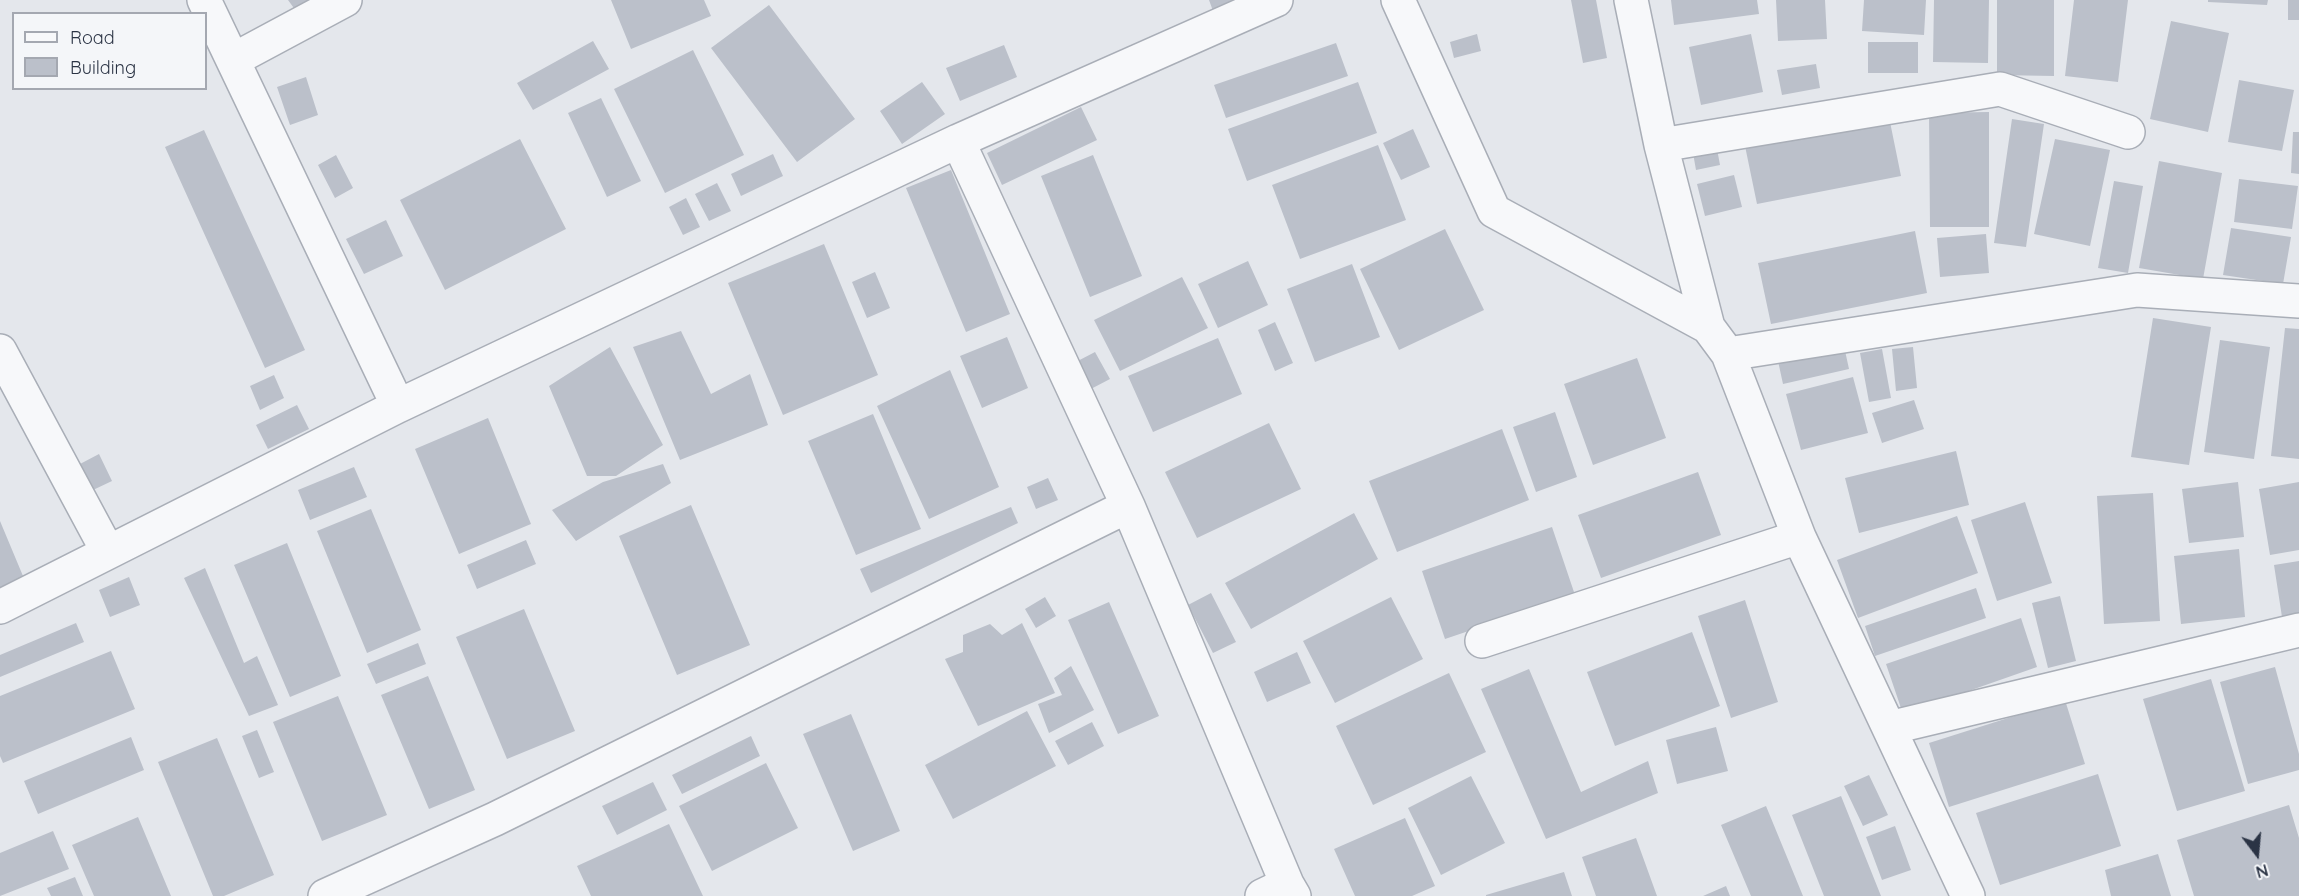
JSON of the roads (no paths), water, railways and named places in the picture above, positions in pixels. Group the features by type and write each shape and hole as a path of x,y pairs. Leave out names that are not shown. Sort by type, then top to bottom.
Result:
{"street":[{"path":"204,0 398,406"},
{"path":"233,60 345,0"},
{"path":"0,607 398,406 958,141 1275,0"},
{"path":"1398,0 1494,211 1708,327"},
{"path":"1631,0 1661,145 1708,327 1728,354 1799,537 1964,894"},
{"path":"1661,145 2000,89 2128,132"},
{"path":"958,141 1128,506 1281,892"},
{"path":"1728,354 2137,290 2299,302"},
{"path":"0,351 108,552"},
{"path":"325,896 495,819 1128,506"},
{"path":"1482,641 1799,537"},
{"path":"1889,728 2299,630"}]}
